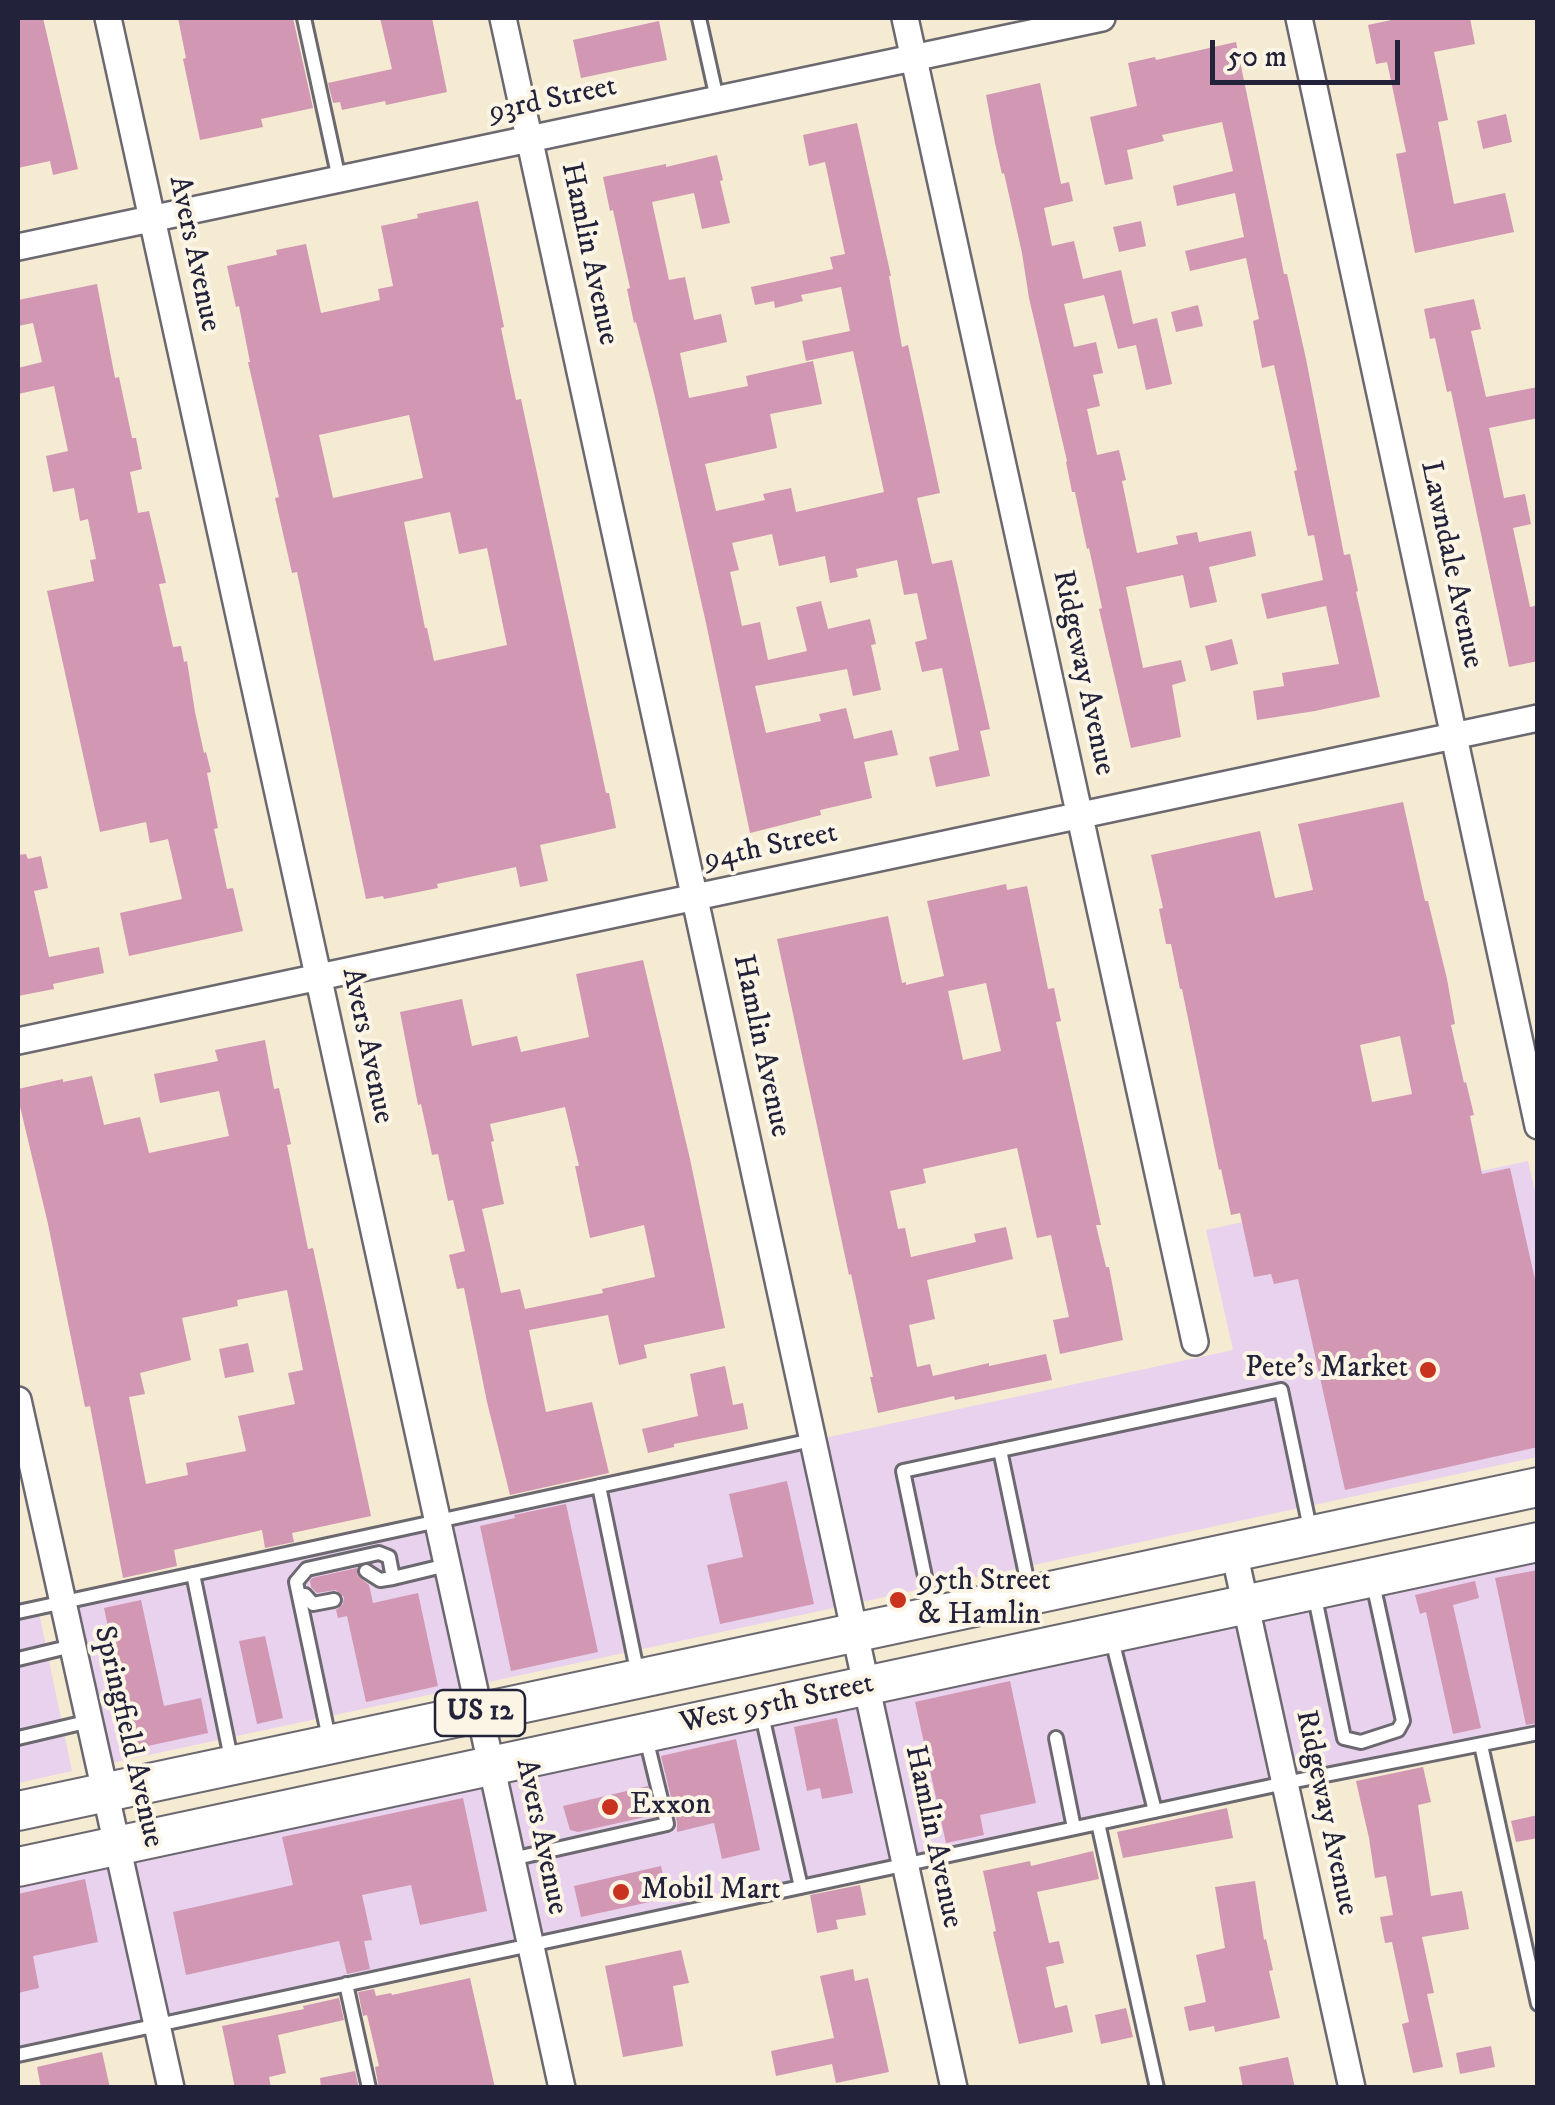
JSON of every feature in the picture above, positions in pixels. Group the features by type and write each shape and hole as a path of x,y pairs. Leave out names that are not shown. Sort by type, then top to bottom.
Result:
{"main road":[{"name":"West 95th Street","path":"18,1811 1538,1487"},
{"name":"West 95th Street","path":"18,1868 1538,1542"}],"street":[{"name":"Avers Avenue","path":"108,18 562,2088"},
{"name":"Hamlin Avenue","path":"503,18 954,2088"},
{"name":"Ridgeway Avenue","path":"904,18 1195,1342"},
{"name":"93rd Street","path":"18,247 1102,18"},
{"name":"Lawndale Avenue","path":"1299,18 1538,1126"},
{"name":"94th Street","path":"18,1042 1538,718"},
{"name":"Springfield Avenue","path":"18,1400 171,2088"},
{"name":"Ridgeway Avenue","path":"1234,1552 1352,2088"}],"lane":[{"path":"304,18 339,179"},
{"path":"699,18 717,99"},
{"path":"934,1616 903,1471 1281,1390 1312,1536"},
{"path":"18,1612 812,1440"},
{"path":"1000,1450 1030,1596"},
{"path":"599,1486 639,1679"},
{"path":"334,1600 313,1604 296,1582 307,1569 379,1552 389,1558 381,1583"},
{"path":"381,1583 447,1566"},
{"path":"366,1571 381,1583"},
{"path":"193,1574 232,1766"},
{"path":"1313,1590 1344,1738 1361,1742 1398,1730 1404,1720 1372,1578"},
{"path":"305,1592 330,1745"},
{"path":"1111,1634 1155,1810"},
{"path":"18,1658 72,1646"},
{"path":"761,1708 801,1887"},
{"path":"18,1738 90,1722"},
{"path":"512,1859 666,1824 645,1733"},
{"path":"18,2055 1155,1810 1538,1733"},
{"path":"1056,1738 1074,1828"},
{"path":"1481,1745 1538,2004"},
{"path":"1098,1823 1157,2088"},
{"path":"346,1984 369,2088"}],"shaded area":[{"path":"1528,1161 1538,1204 1537,1457 111,1763 77,1599 1233,1350 1206,1230"},
{"path":"1537,1560 1537,1733 18,2055 18,1886"},
{"path":"38,1608 72,1771 18,1783 18,1612"}],"building":[{"path":"43,18 78,169 53,175 50,161 18,168 18,20"},
{"path":"178,18 293,18 313,108 261,119 263,127 200,140"},
{"path":"380,18 432,18 447,92 342,110 340,102 333,103 328,83 392,69"},
{"path":"1401,18 1470,18 1475,44 1434,52 1448,120 1438,122 1454,204 1505,193 1514,232 1415,253 1396,154 1406,152 1387,62 1376,64 1368,25"},
{"path":"659,21 667,60 581,78 573,40"},
{"path":"1236,42 1284,274 1306,359 1344,555 1350,554 1380,697 1257,720 1253,691 1284,686 1282,673 1339,664 1326,606 1267,619 1261,594 1323,580 1314,535 1308,536 1274,365 1262,368 1253,321 1259,319 1246,258 1190,271 1185,251 1244,237 1235,193 1177,206 1173,186 1233,171 1222,122 1162,135 1164,141 1127,150 1133,179 1105,185 1090,117 1137,106 1128,63"},
{"path":"1040,83 1061,184 1069,182 1073,201 1044,208 1052,246 1074,241 1083,279 1121,270 1133,324 1157,318 1172,384 1146,390 1136,345 1118,349 1104,295 1064,304 1074,347 1096,342 1103,373 1093,375 1100,406 1087,409 1097,455 1119,450 1137,553 1178,544 1176,536 1197,532 1199,542 1251,531 1256,556 1209,567 1217,602 1190,608 1183,575 1126,587 1143,668 1181,660 1186,681 1172,685 1181,737 1131,748 986,95"},
{"path":"1506,114 1512,142 1483,149 1477,121"},
{"path":"857,123 891,276 902,347 908,345 940,493 917,498 932,564 952,560 990,729 980,731 990,776 936,787 929,757 959,750 942,668 922,672 915,642 927,639 917,593 904,595 897,560 856,569 858,577 830,583 825,556 779,566 772,534 732,543 739,570 730,572 742,626 760,622 768,660 807,651 796,607 821,601 828,629 870,619 876,644 871,645 881,690 853,696 847,669 755,686 766,733 821,721 819,714 846,708 854,739 892,730 898,755 864,762 872,798 750,833 603,177 717,155 730,223 702,229 694,193 652,202 669,280 685,277 694,320 721,314 727,342 680,353 689,398 748,386 746,376 813,361 822,404 770,414 777,448 705,464 716,511 765,500 763,494 791,488 796,512 884,492 853,351 806,361 802,341 850,331 841,287 801,295 803,301 775,308 774,301 755,305 751,287 833,269 830,257 845,254 825,162 809,166 803,135"},
{"path":"478,201 516,400 521,399 616,828 540,845 548,881 520,887 516,867 437,884 438,888 366,899 297,572 292,573 275,498 279,497 239,306 236,307 227,266 306,244 321,313 380,300 378,289 393,286 381,226 418,218 417,214","holes":["409,415 423,478 333,498 319,435","450,512 459,554 487,548 507,645 434,661 404,522"]},
{"path":"1141,221 1146,246 1119,252 1113,227"},
{"path":"97,284 115,378 119,377 142,469 130,472 138,513 149,511 166,583 159,584 173,647 181,646 184,662 187,661 211,772 207,773 218,828 214,829 227,889 233,888 243,931 129,956 120,913 182,899 168,839 150,843 146,822 100,832 47,591 94,581 90,560 96,559 88,519 80,521 74,488 53,492 46,456 68,451 54,386 18,394 18,368 42,362 33,323 18,326 18,300"},
{"path":"1474,299 1481,329 1471,331 1486,397 1538,387 1538,418 1489,428 1504,498 1525,494 1531,524 1513,528 1530,607 1538,605 1538,661 1509,667 1451,391 1447,392 1424,309"},
{"path":"1198,305 1203,326 1176,332 1171,312"},
{"path":"1232,639 1238,664 1211,671 1205,646"},
{"path":"1403,802 1447,979 1455,1024 1451,1025 1474,1115 1470,1116 1482,1174 1510,1168 1538,1293 1538,1447 1345,1490 1298,1279 1274,1284 1271,1274 1254,1277 1240,1213 1231,1215 1182,989 1171,944 1166,944 1159,909 1163,908 1151,855 1260,831 1275,898 1313,890 1298,824","holes":["1400,1036 1412,1094 1372,1102 1360,1045"]},
{"path":"26,854 28,859 41,856 48,888 34,891 49,957 99,947 104,973 18,996 18,855"},
{"path":"1006,884 1007,890 1027,886 1048,989 1054,988 1061,1021 1056,1022 1123,1340 1060,1354 1053,1320 1069,1317 1051,1235 1037,1238 1017,1148 923,1169 926,1183 890,1191 898,1229 905,1228 911,1257 976,1242 974,1234 1006,1227 1013,1259 927,1280 935,1319 909,1325 917,1367 930,1364 933,1376 1046,1354 1052,1380 878,1413 777,939 888,916 902,983 944,976 927,901","holes":["986,983 1001,1051 963,1060 948,991"]},
{"path":"643,960 725,1328 644,1345 647,1358 619,1365 608,1315 529,1330 546,1412 592,1402 609,1473 510,1495 464,1288 457,1289 449,1255 465,1251 453,1200 448,1201 438,1154 432,1155 421,1104 418,1105 400,1012 462,999 472,1046 517,1036 521,1052 589,1037 576,974","holes":["565,1107 579,1166 575,1166 590,1238 644,1225 655,1277 602,1289 603,1293 525,1309 520,1289 501,1293 482,1209 504,1204 490,1124"]},
{"path":"265,1040 274,1089 279,1088 291,1144 287,1145 308,1249 313,1248 371,1516 292,1533 294,1542 265,1548 262,1530 174,1550 177,1566 123,1578 90,1406 85,1407 18,1089 92,1076 104,1125 140,1117 149,1153 229,1136 219,1091 160,1103 154,1074 218,1061 215,1050","holes":["287,1290 303,1370 288,1373 295,1404 238,1416 246,1451 186,1463 188,1475 146,1484 129,1397 145,1394 140,1373 191,1360 182,1318 238,1306 237,1300"]},
{"path":"248,1343 254,1372 225,1378 219,1349"},
{"path":"725,1366 733,1405 743,1403 748,1429 648,1453 642,1429 698,1416 690,1374"},
{"path":"787,1481 814,1604 720,1624 707,1565 743,1557 729,1494"},
{"path":"566,1504 598,1652 511,1671 480,1526"},
{"path":"357,1568 358,1576 369,1585 373,1603 418,1593 438,1686 366,1702 347,1616 338,1618 336,1610 344,1597 336,1590 317,1593 310,1581"},
{"path":"1538,1570 1538,1723 1526,1725 1495,1578"},
{"path":"1475,1581 1479,1598 1453,1605 1481,1728 1453,1734 1426,1612 1420,1614 1415,1595"},
{"path":"141,1600 164,1706 201,1698 208,1733 134,1749 104,1608"},
{"path":"265,1636 283,1718 257,1724 239,1641"},
{"path":"1010,1681 1036,1803 980,1815 984,1835 946,1843 915,1702"},
{"path":"837,1718 853,1793 822,1799 820,1788 807,1791 794,1727"},
{"path":"736,1739 760,1850 722,1859 714,1823 677,1832 661,1756"},
{"path":"1423,1767 1431,1802 1418,1805 1431,1896 1462,1891 1469,1929 1422,1937 1434,1993 1427,1994 1443,2067 1413,2073 1402,2024 1409,2022 1392,1942 1385,1943 1380,1917 1393,1915 1386,1876 1375,1878 1356,1781"},
{"name":"Exxon","path":"648,1786 654,1815 578,1832 570,1830 563,1806"},
{"path":"463,1798 487,1911 420,1925 411,1885 362,1895 372,1940 364,1941 370,1969 347,1974 339,1941 186,1975 173,1912 293,1885 282,1837"},
{"path":"1227,1808 1233,1838 1123,1858 1117,1832"},
{"path":"1538,1815 1538,1838 1516,1842 1511,1821"},
{"path":"1093,1851 1099,1879 1037,1892 1049,1943 1059,1941 1064,1963 1046,1967 1055,2008 1067,2005 1073,2032 1019,2044 983,1871 1030,1861 1031,1866"},
{"name":"Mobil Mart","path":"661,1866 668,1898 581,1917 574,1886"},
{"path":"85,1879 98,1942 33,1956 39,1988 18,1993 18,1894"},
{"path":"1255,1881 1280,2018 1215,2032 1214,2026 1189,2031 1184,2007 1206,2002 1196,1955 1225,1948 1215,1887"},
{"path":"860,1885 866,1915 836,1920 838,1929 817,1933 810,1895"},
{"path":"681,1950 689,1983 673,1986 683,2046 623,2057 605,1966"},
{"path":"853,1969 855,1981 868,1978 889,2072 836,2083 832,2064 776,2076 771,2051 834,2038 820,1976"},
{"path":"470,1978 495,2088 379,2088 375,2067 379,2066 358,1992 374,1989 376,1996 392,1995"},
{"path":"339,1998 344,2020 278,2035 286,2073 269,2077 271,2088 235,2088 222,2026"},
{"path":"1126,2008 1133,2037 1101,2044 1095,2015"},
{"path":"1491,2046 1495,2067 1460,2074 1456,2053"},
{"path":"102,2052 110,2088 41,2088 37,2067"},
{"path":"1288,2057 1295,2088 1243,2088 1239,2067"},
{"path":"355,2071 359,2088 321,2088 320,2078"}],"place":[{"name":"Pete's Market","path":"1428,1370"},
{"name":"95th Street & Hamlin","path":"898,1600"},
{"name":"Exxon","path":"610,1807"},
{"name":"Mobil Mart","path":"621,1892"}]}
